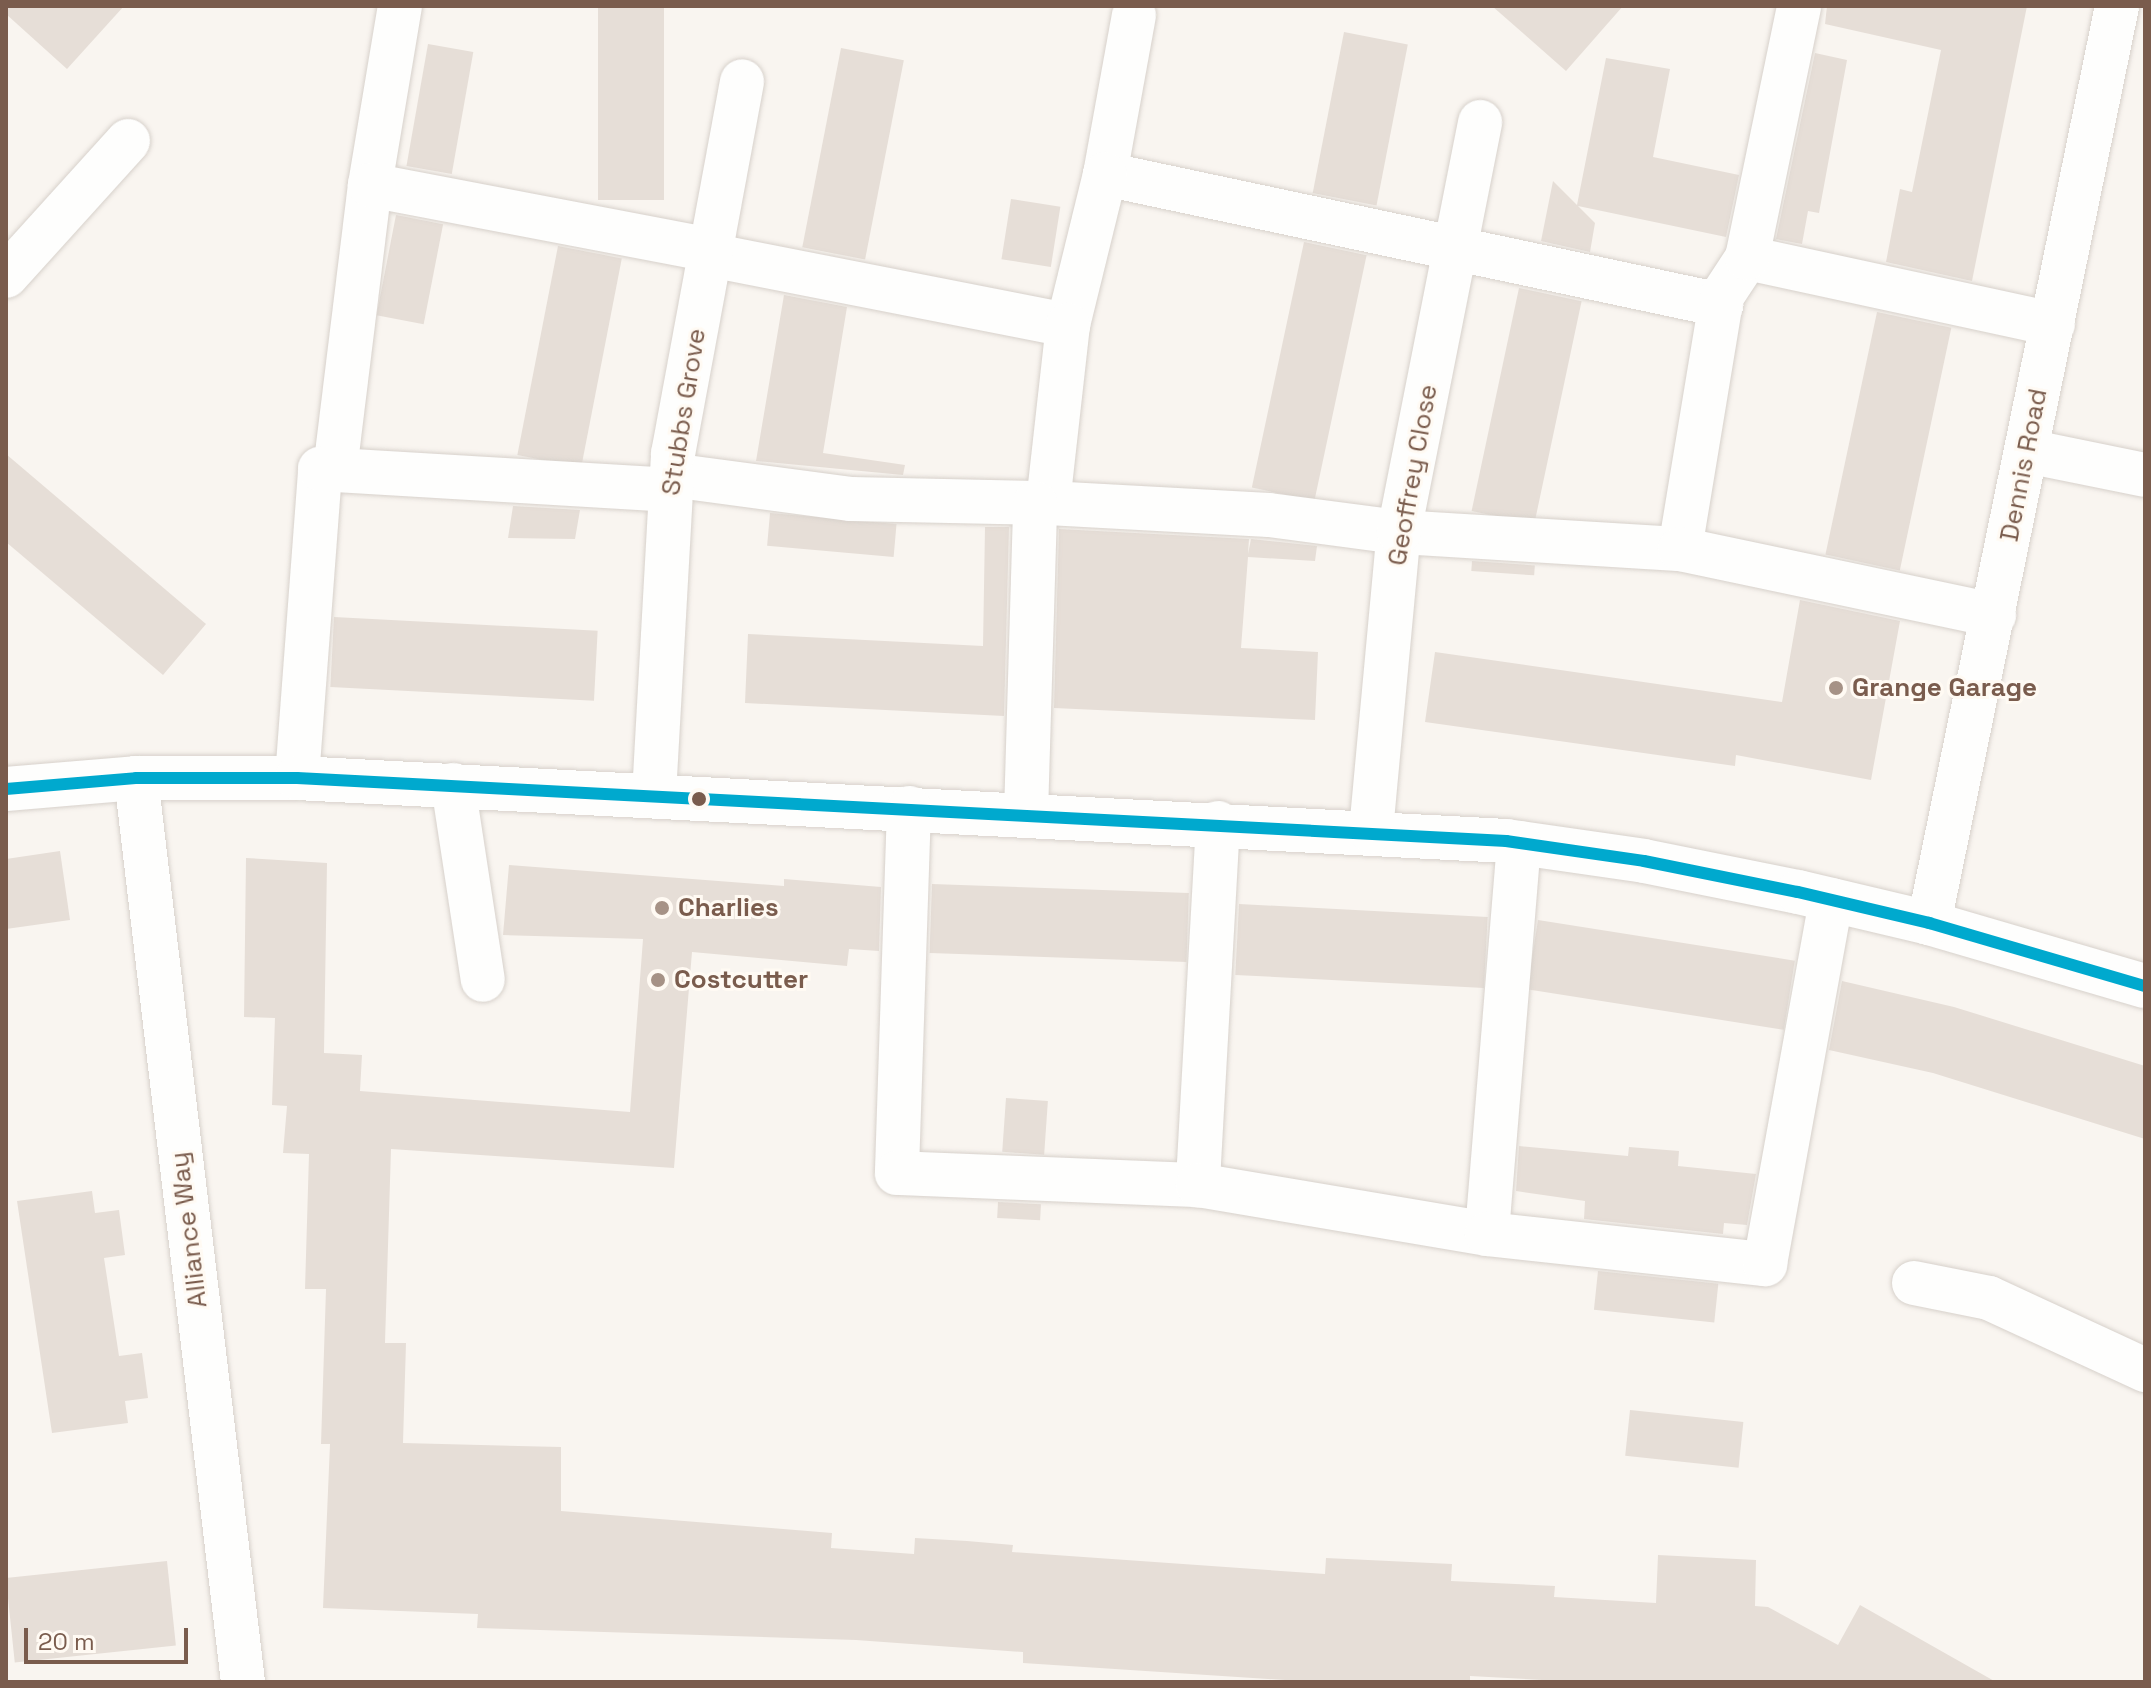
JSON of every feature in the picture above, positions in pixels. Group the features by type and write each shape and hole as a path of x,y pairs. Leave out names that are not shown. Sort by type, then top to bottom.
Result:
{"street":[{"path":"335,470 370,185 400,6"},
{"path":"1680,549 1721,305 1747,258 1799,6"},
{"path":"1026,814 1042,503 1068,325 1105,174 1134,15"},
{"name":"Dennis Road","path":"1929,923 2053,324 2126,16"},
{"name":"Stubbs Grove","path":"654,795 671,483 742,81"},
{"name":"Geoffrey Close","path":"1371,831 1399,532 1480,122"},
{"path":"6,276 128,141"},
{"path":"1105,174 1454,252 1721,305"},
{"path":"370,185 1068,325"},
{"path":"1747,258 2053,324"},
{"path":"2027,451 2145,475"},
{"path":"297,778 320,469 671,483 851,499 1042,503 1269,515 1399,532 1680,549 1994,615"},
{"path":"6,788 136,778 297,778 1371,831 1519,843 1644,861 1831,900 1929,923 2145,986"},
{"name":"Alliance Way","path":"136,778 243,1682"},
{"path":"453,785 483,980"},
{"path":"909,808 897,1173 1198,1185 1487,1234 1765,1264 1831,900"},
{"path":"1198,1185 1218,823"},
{"path":"1487,1234 1519,843"},
{"path":"1914,1283 1989,1298 2145,1370"}],"building":[{"path":"6,6 124,6 67,69 6,14"},
{"path":"598,6 664,6 664,200 598,200"},
{"path":"1492,6 1623,6 1566,71"},
{"path":"1827,6 2027,6 1972,281 1886,262 1900,189 1912,192 1941,50 1825,24"},
{"path":"1344,32 1408,44 1377,205 1313,193"},
{"path":"428,44 473,52 452,174 406,166"},
{"path":"841,48 904,60 865,259 802,247"},
{"path":"1815,53 1847,60 1819,213 1808,211 1802,244 1776,239"},
{"path":"1606,58 1670,69 1653,157 1739,175 1726,237 1578,206 1595,223 1590,252 1541,241 1553,181 1577,205"},
{"path":"1011,199 1060,207 1051,267 1001,259"},
{"path":"396,215 443,224 424,324 377,315"},
{"path":"1304,242 1367,255 1314,501 1252,488"},
{"path":"558,246 622,258 581,467 517,455"},
{"path":"1519,288 1582,301 1534,524 1472,511"},
{"path":"784,295 847,307 823,453 905,465 903,475 756,461"},
{"path":"1877,312 1951,328 1900,570 1825,555"},
{"path":"6,454 206,624 163,675 6,542"},
{"path":"513,506 580,510 575,539 508,538"},
{"path":"770,513 897,524 894,557 767,546"},
{"path":"985,527 1009,527 1004,716 745,703 748,634 983,646"},
{"path":"1059,529 1249,539 1248,554 1251,539 1317,546 1315,561 1248,557 1241,648 1318,652 1315,720 1054,708"},
{"path":"1472,561 1535,565 1534,575 1471,571"},
{"path":"1800,600 1900,621 1871,780 1736,755 1735,766 1425,722 1435,652 1782,702"},
{"path":"334,617 598,631 594,701 330,687"},
{"path":"60,851 70,920 6,929 6,859"},
{"path":"246,858 327,863 324,1053 362,1055 360,1091 630,1112 643,939 503,935 509,865 784,886 784,879 881,887 879,951 849,949 847,966 692,952 674,1168 391,1149 385,1343 406,1343 403,1443 561,1447 561,1511 832,1533 831,1548 914,1554 915,1538 1013,1545 1012,1552 1325,1574 1326,1558 1452,1564 1451,1581 1555,1586 1554,1597 1656,1603 1658,1555 1756,1560 1755,1606 1768,1607 1838,1645 1860,1605 1996,1682 1578,1682 1470,1676 1470,1682 1315,1682 1023,1663 1023,1652 856,1640 477,1628 478,1614 323,1608 330,1444 321,1444 326,1289 305,1289 309,1154 283,1153 287,1106 272,1105 275,1018 244,1017"},
{"path":"932,884 1189,893 1186,962 930,953"},
{"path":"1239,904 1488,917 1484,988 1235,975"},
{"path":"1538,920 1795,961 1784,1030 1527,989"},
{"path":"1842,981 1954,1007 2145,1066 2145,1139 1933,1073 1829,1050"},
{"path":"1006,1098 1048,1101 1044,1155 1002,1152"},
{"path":"1519,1146 1628,1156 1629,1147 1679,1151 1678,1166 1756,1174 1747,1225 1724,1223 1723,1234 1584,1219 1585,1201 1516,1191"},
{"path":"92,1191 95,1213 119,1210 125,1255 104,1258 119,1356 142,1353 148,1398 125,1401 128,1423 52,1433 17,1201"},
{"path":"998,1202 1041,1204 1040,1220 997,1218"},
{"path":"1598,1271 1718,1284 1714,1322 1594,1310"},
{"path":"1630,1410 1743,1422 1739,1468 1625,1456"},
{"path":"167,1561 176,1646 15,1662 6,1578"}],"transit line":[{"path":"6,789 136,778 297,778 1506,841 1644,861 1798,892 1929,923 2145,986"}],"place":[{"name":"Grange Garage","path":"1836,688"},
{"name":"Charlies","path":"662,908"},
{"name":"Costcutter","path":"658,980"}]}
